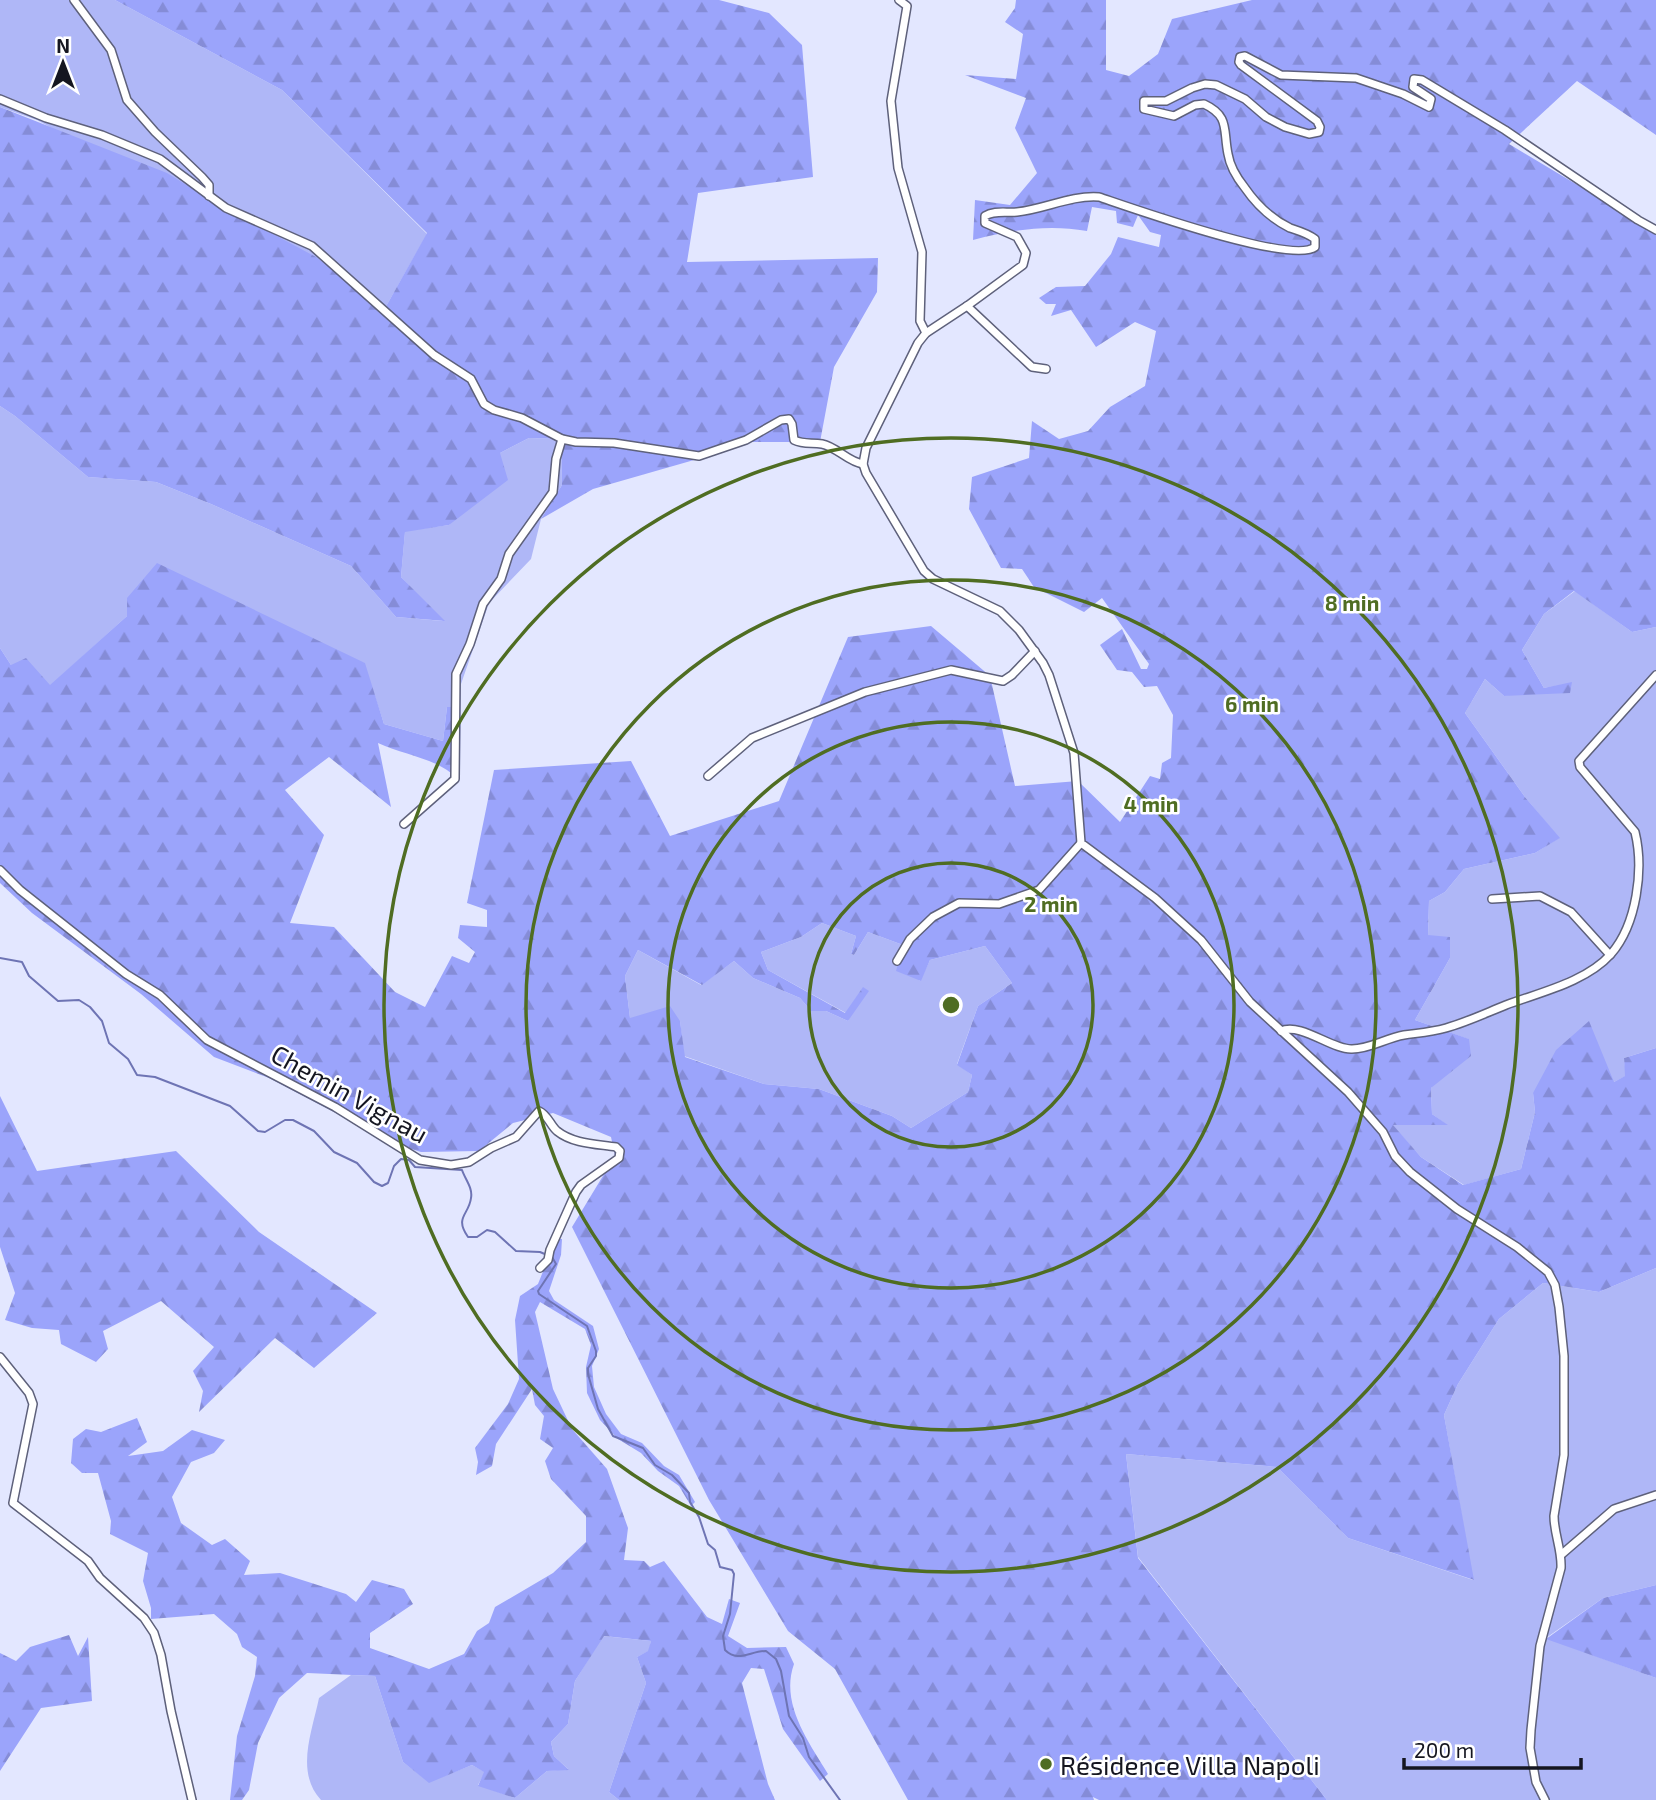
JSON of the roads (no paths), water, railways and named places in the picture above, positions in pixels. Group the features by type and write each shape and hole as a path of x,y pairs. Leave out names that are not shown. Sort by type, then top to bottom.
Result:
{"street":[{"path":"74,0 111,50 127,100 209,185 209,196"},
{"path":"899,0 907,6 891,101 898,168 922,252 920,321 926,332"},
{"path":"897,961 910,939 933,917 959,903 999,904 1039,890 1081,843 1074,753 1049,675 1019,630 1000,611 933,579 924,571 871,485 863,464 866,448 926,332 1023,265 1024,248 1017,237 988,225 985,223 985,216 990,213 1019,212 1085,196 1099,197 1272,249 1306,252 1315,247 1315,239 1273,217 1245,188 1232,169 1224,122 1220,115 1204,104 1195,105 1174,116 1144,108 1144,101 1166,101 1192,88 1205,84 1216,85 1245,99 1266,117 1284,127 1309,134 1319,132 1317,121 1241,65 1240,57 1245,56 1281,75 1356,78 1403,93 1429,107 1430,99 1413,87 1414,79 1422,80 1506,130 1656,230"},
{"path":"0,99 46,118 102,135 160,159 226,208 312,246 435,355 471,379 484,404 494,410 522,418 562,439 614,443 699,456 733,445 781,420 789,419 794,440 802,444 823,444 863,464"},
{"path":"967,306 1032,367 1046,369"},
{"path":"404,824 455,779 456,674 471,644 483,604 501,579 509,554 553,492 556,459 562,439"},
{"path":"708,776 752,738 865,692 951,670 1003,681 1035,651"},
{"path":"1281,1031 1297,1030 1349,1050 1362,1048 1403,1035 1445,1028 1586,974 1610,955 1625,933 1634,911 1637,893 1637,842 1635,832 1580,767 1579,761 1656,675"},
{"path":"1081,843 1155,898 1201,940 1250,1002 1348,1091 1383,1132 1395,1156 1410,1172 1457,1209 1517,1247 1548,1272 1555,1285 1564,1340 1564,1455 1554,1526 1562,1555 1559,1580 1540,1646 1530,1748 1536,1782 1545,1800"},
{"name":"Chemin Vignau","path":"0,870 20,890 126,974 160,995 207,1040 335,1107 420,1160 451,1165 469,1163 491,1148 516,1137 539,1111 544,1113 555,1129 568,1138 617,1147 621,1151 619,1158 581,1185 576,1192 548,1260 540,1268"},
{"path":"1492,899 1540,896 1571,912 1610,955"},
{"path":"0,1357 29,1392 33,1404 13,1503 88,1561 100,1578 144,1618 154,1633 162,1655 171,1711 192,1800"},
{"path":"1562,1555 1614,1510 1656,1495"}],"waterway":[{"path":"0,958 22,962 29,976 58,1001 79,1000 90,1007 102,1021 109,1043 128,1059 137,1075 155,1077 230,1106 258,1131 265,1132 285,1120 293,1120 314,1131 334,1152 357,1163 374,1182 382,1186 388,1183 394,1166 401,1159 409,1160 415,1167 462,1170 471,1194 470,1204 462,1220 468,1237 477,1237 487,1230 495,1232 516,1251 547,1255"},
{"path":"552,1257 556,1264 538,1291 539,1294 587,1326 596,1351 588,1374 598,1409 613,1436 643,1448 655,1465 672,1475 689,1493 690,1502 699,1517 708,1544 715,1550 720,1567 732,1570 734,1574 730,1614 723,1636 725,1650 735,1656 766,1651 776,1659 781,1671 789,1716 803,1738 809,1757 840,1800"}],"place":[{"name":"Résidence Villa Napoli","path":"1046,1764"}]}
